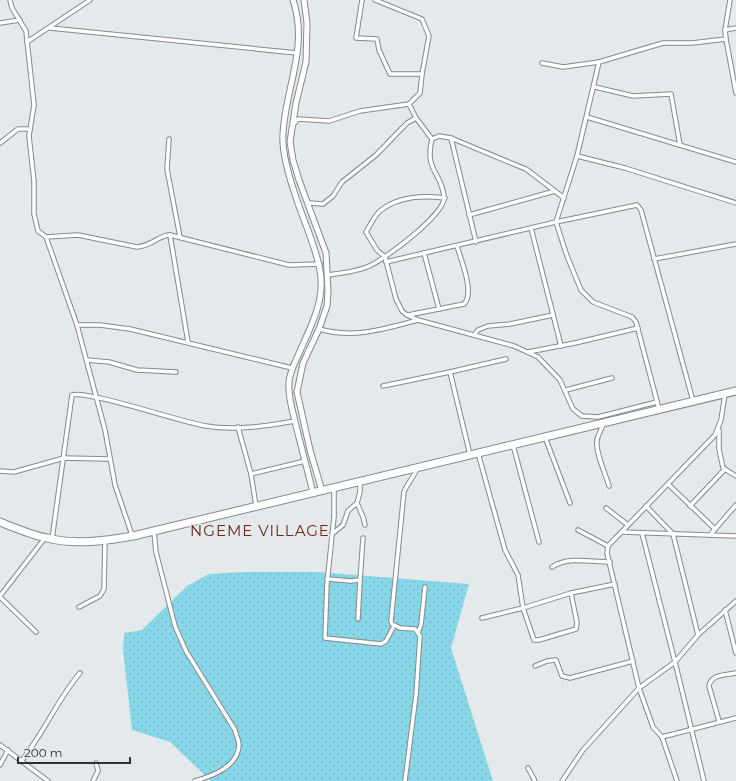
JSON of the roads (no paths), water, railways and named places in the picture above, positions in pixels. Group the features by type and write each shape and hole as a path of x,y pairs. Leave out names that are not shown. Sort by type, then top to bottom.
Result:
{"highway":[{"path":"0,522 48,539 83,542 133,536 417,469 602,423 658,406 693,402 736,391"}],"main road":[{"path":"294,0 298,25 297,53 283,134 283,146 292,183 320,264 320,297 316,312 292,368 289,382 295,421 314,493"},
{"path":"304,0 307,23 306,62 290,142 293,160 326,253 328,275 327,306 319,329 303,363 296,392 304,428 322,491"}],"street":[{"path":"10,0 12,8 26,31 34,105 28,129 34,181 34,214 38,231 46,237 77,325 104,430 115,485 133,536"},
{"path":"27,42 90,0"},
{"path":"362,0 356,38 377,39 379,50 390,74 422,74"},
{"path":"292,126 298,119 329,121 360,111 409,104 420,93 429,36 422,19 375,0"},
{"path":"730,0 725,30 736,92"},
{"path":"0,23 20,20"},
{"path":"50,28 297,53"},
{"path":"725,30 736,28"},
{"path":"542,63 563,67 599,62 663,43 726,39"},
{"path":"445,198 432,196 410,197 394,202 379,212 366,232 378,250 385,257 396,299 402,311 418,320 514,346 538,357 560,380 566,390 573,409 587,417 598,417 658,406 638,328 632,316 593,302 581,290 567,256 556,222 577,156 595,87 599,62"},
{"path":"595,87 633,96 671,94 673,98 680,145"},
{"path":"328,275 368,267 395,251 437,213 443,205 445,198 432,169 430,157 432,139 416,118 409,104"},
{"path":"587,117 736,162"},
{"path":"309,203 323,204 333,196 342,182 376,155 406,123 416,118"},
{"path":"0,143 18,129 28,129"},
{"path":"432,139 439,136 451,138 526,169 564,198"},
{"path":"451,138 476,242"},
{"path":"169,139 167,169 180,237"},
{"path":"577,156 625,168 736,203"},
{"path":"469,215 555,191"},
{"path":"386,262 556,222 637,206 641,210 693,402"},
{"path":"531,228 561,346"},
{"path":"46,237 78,235 137,247 146,246 162,237 170,235 289,265 320,264"},
{"path":"170,235 188,342"},
{"path":"654,259 736,244"},
{"path":"407,315 464,304 467,301 469,290 457,246"},
{"path":"424,253 439,309"},
{"path":"474,335 478,330 488,326 510,324 553,316"},
{"path":"319,329 343,334 375,331 418,320"},
{"path":"77,325 100,325 130,329 292,368"},
{"path":"528,352 638,328"},
{"path":"383,386 506,359"},
{"path":"87,360 109,362 137,370 176,372"},
{"path":"450,372 470,455"},
{"path":"566,390 612,378"},
{"path":"36,632 0,596 48,539 64,458 72,395 77,393 95,397 182,422 208,427 268,425 295,421"},
{"path":"725,394 719,428 721,460 726,469 736,476"},
{"path":"602,423 602,432 597,439 597,446 609,486"},
{"path":"238,427 251,474 256,507"},
{"path":"676,781 662,737 653,727 639,688 610,562 608,546 610,541 628,526 715,435 719,428"},
{"path":"545,436 570,503"},
{"path":"513,444 539,542"},
{"path":"478,453 506,550 520,583 523,608 534,640 539,640 576,629 577,622 570,593"},
{"path":"0,471 14,472 64,458 109,459"},
{"path":"251,474 305,461"},
{"path":"417,469 412,480 406,485 404,492 391,621 394,626 415,630 418,632"},
{"path":"690,506 726,469"},
{"path":"332,534 343,525 348,511 357,503 360,492 360,482"},
{"path":"668,484 715,529"},
{"path":"334,489 334,516 327,579 325,638 381,644 386,641 394,626"},
{"path":"357,503 365,525"},
{"path":"710,535 736,505"},
{"path":"646,506 673,534 698,635"},
{"path":"606,508 628,526"},
{"path":"578,530 608,546"},
{"path":"154,532 156,552 175,626 186,651 235,730 239,745 236,757 227,766 211,777 196,781"},
{"path":"622,532 736,536"},
{"path":"642,533 676,662 704,781"},
{"path":"358,619 363,538"},
{"path":"79,607 100,596 104,590 105,540"},
{"path":"552,567 559,562 574,560 610,562"},
{"path":"327,579 351,581 360,580"},
{"path":"482,618 523,608 570,593 615,584"},
{"path":"405,781 416,695 420,636 418,632 421,625 425,587"},
{"path":"562,781 583,750 639,688 676,662 698,635 736,601"},
{"path":"726,610 736,653"},
{"path":"535,666 547,661 556,660 562,676 570,678 633,661"},
{"path":"22,760 44,730 68,687 80,672"},
{"path":"719,722 709,686 710,681 714,677 736,673"},
{"path":"662,737 736,718"},
{"path":"0,745 48,781"},
{"path":"0,766 8,750"},
{"path":"94,781 98,771 96,763"},
{"path":"528,768 535,781"}],"district":[{"name":"NGEME VILLAGE","path":"260,531"}]}
